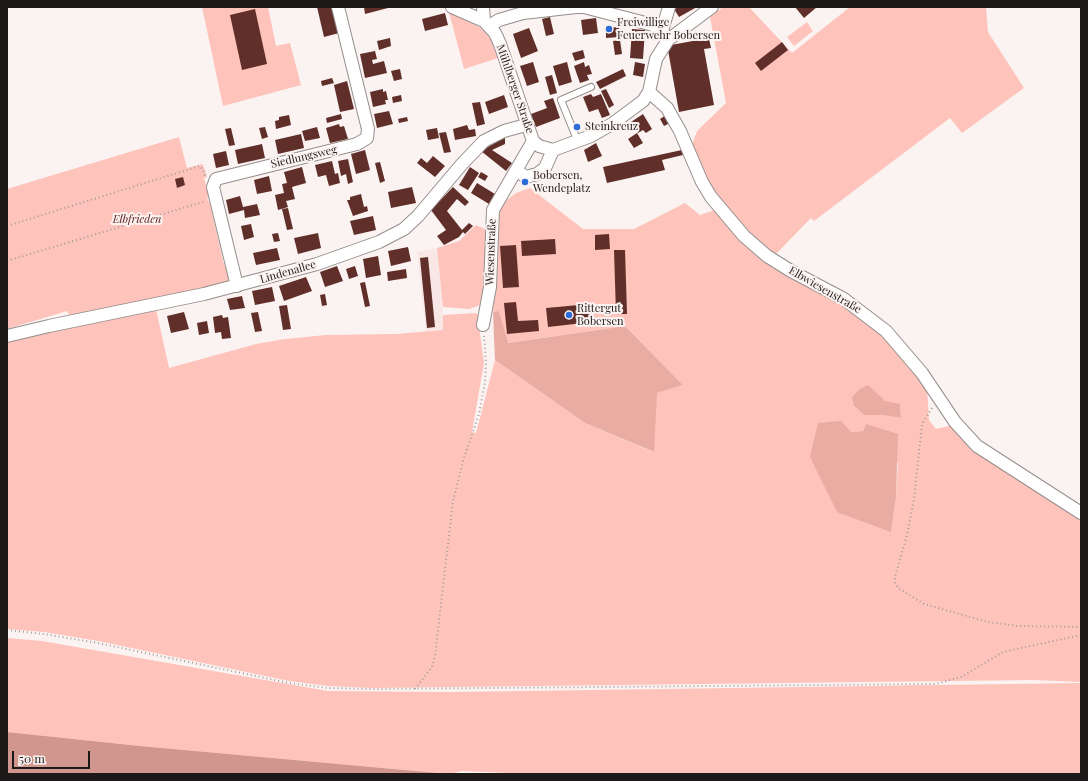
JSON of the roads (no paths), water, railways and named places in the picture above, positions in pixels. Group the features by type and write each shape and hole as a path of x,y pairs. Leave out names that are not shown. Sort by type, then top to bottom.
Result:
{"street":[{"name":"Siedlungsweg","path":"237,286 215,198 213,184 216,179 357,144 367,138 368,129 338,7"},
{"path":"452,7 487,24 523,13 584,7 653,25 665,36"},
{"path":"483,7 487,24"},
{"path":"536,144 553,150 578,142 612,124 643,101 649,92 656,59 665,36 669,7"},
{"path":"665,36 712,7"},
{"name":"Mühlberger Straße","path":"487,24 500,44 523,108 526,125 536,144"},
{"name":"Elbwiesenstraße","path":"649,92 667,108 680,131 702,182 711,197 744,236 767,256 844,300 886,331 922,373 955,422 987,453 1081,513"},
{"name":"Lindenallee","path":"7,336 237,286 317,264 394,235 418,216 462,164 484,142 504,131 526,125"},
{"name":"Wiesenstraße","path":"483,325 490,287 493,210 497,201 536,144"},
{"path":"517,171 526,177 537,174 544,168 553,150"}],"lane":[{"path":"578,142 561,100 590,87"}],"place":[{"name":"Freiwillige Feuerwehr Bobersen","path":"609,29"},
{"name":"Steinkreuz","path":"577,127"},
{"name":"Bobersen, Wendeplatz","path":"525,182"},
{"name":"Rittergut Bobersen","path":"569,315"}],"park label":[{"name":"Elbfrieden","path":"137,220"}]}
